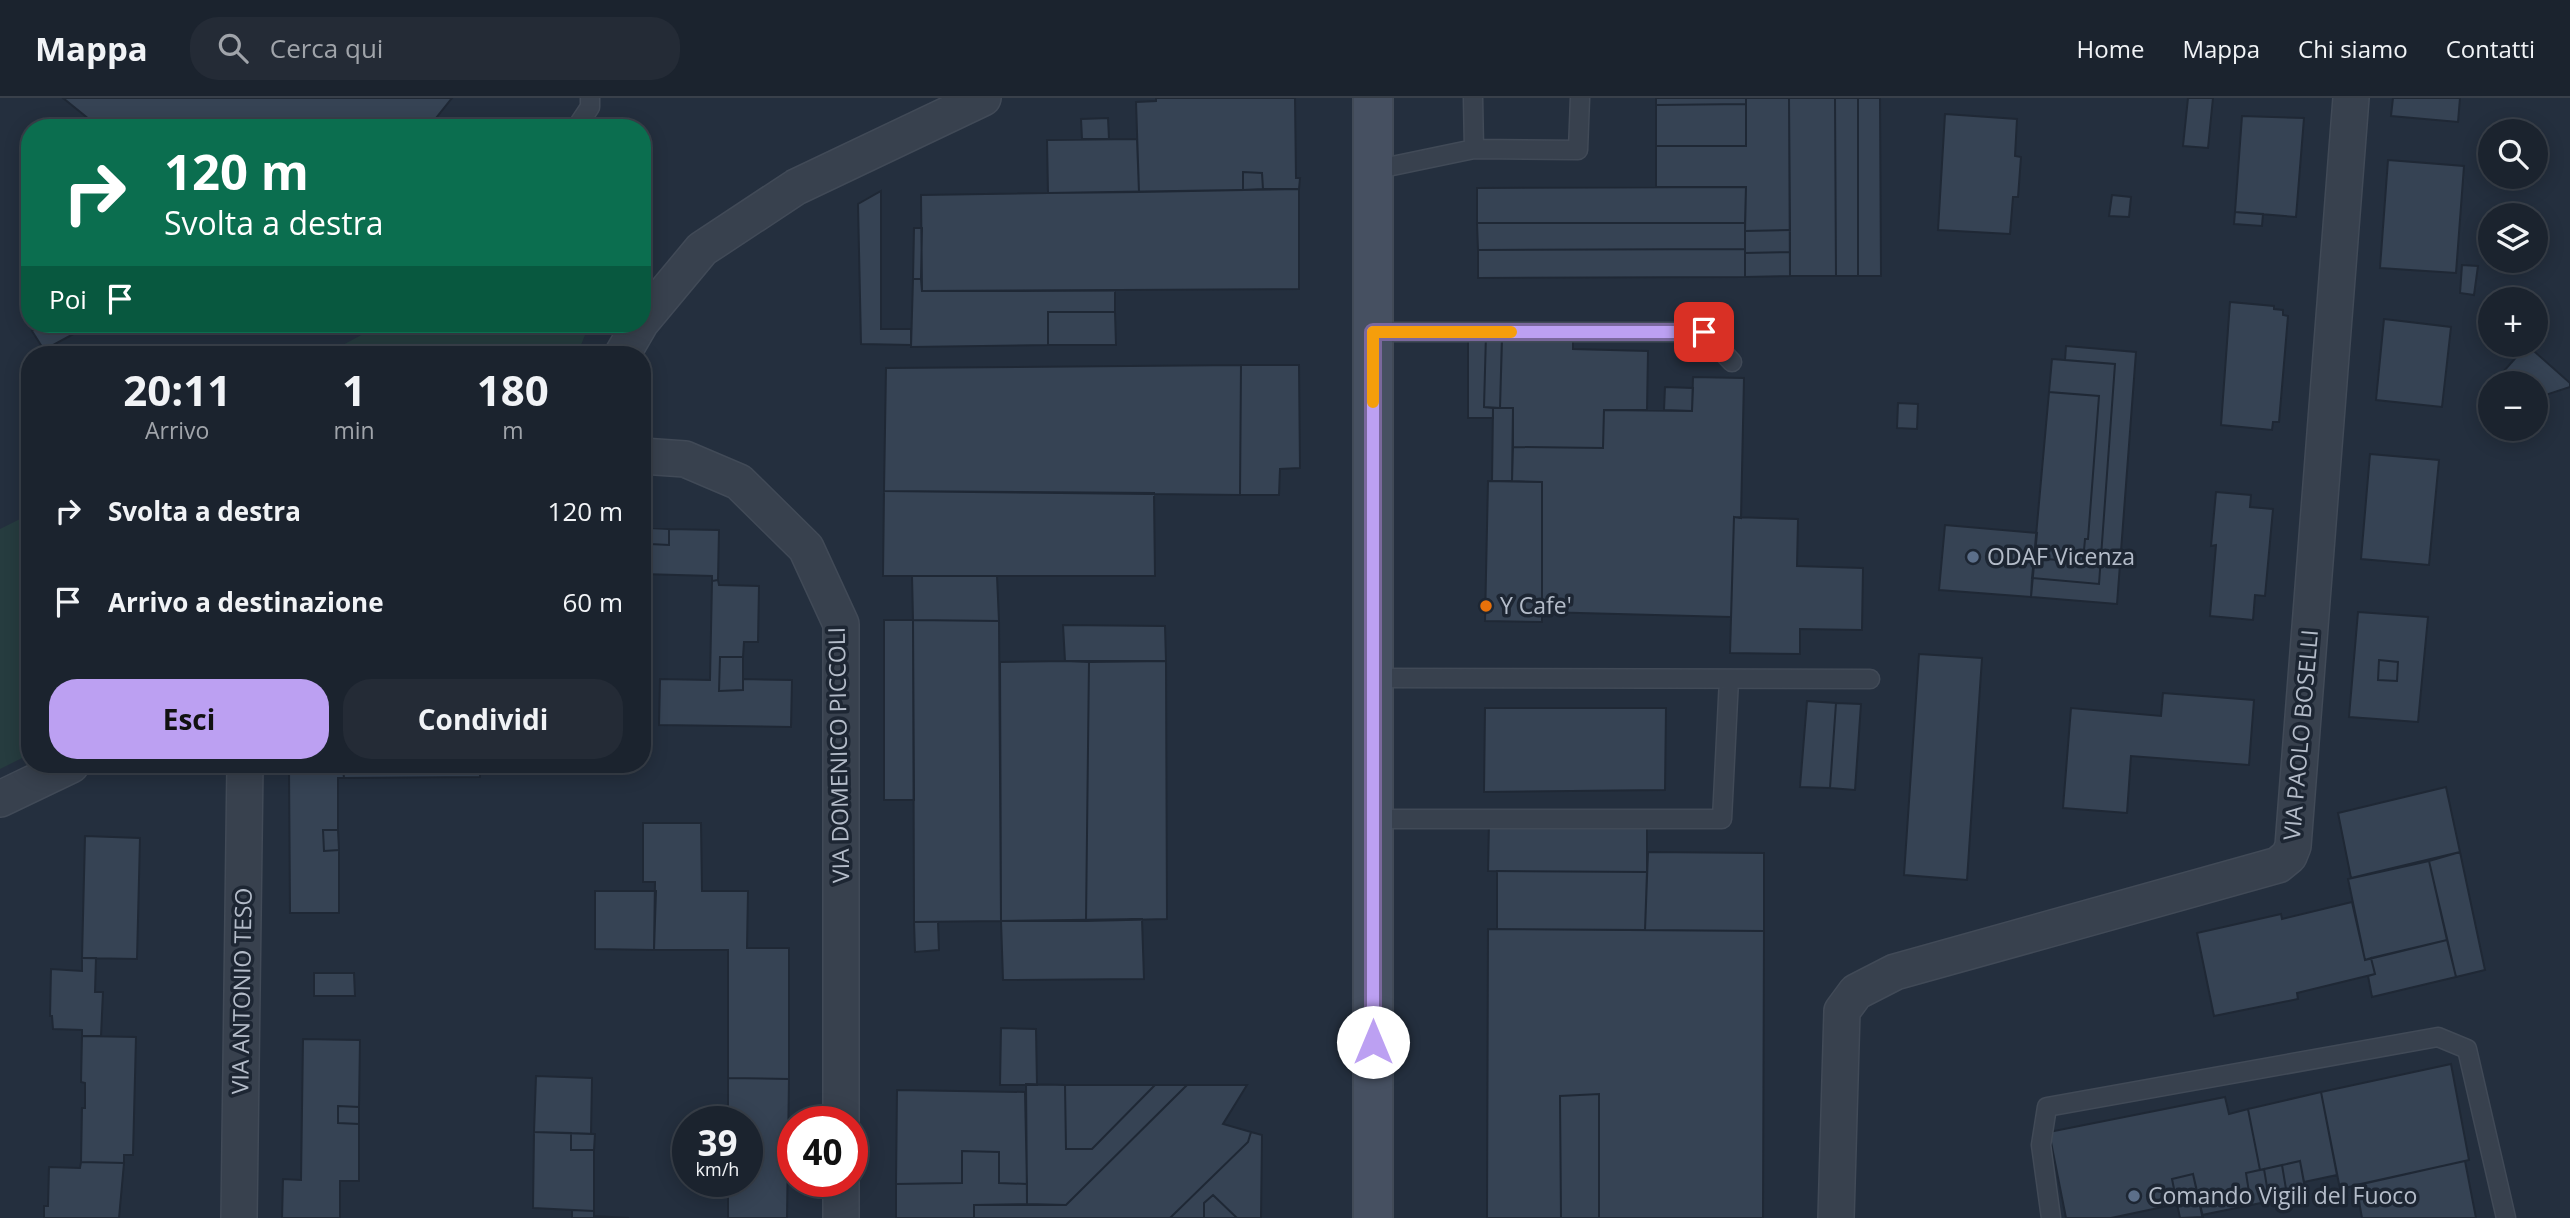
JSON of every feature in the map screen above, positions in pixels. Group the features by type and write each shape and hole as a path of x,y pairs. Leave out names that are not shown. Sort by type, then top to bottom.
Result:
{"street":[{"path":"651,304 702,249 796,187 983,98"},
{"path":"1373,98 1373,1218"},
{"name":"VIA PAOLO BOSELLI","path":"1836,1218 1842,1011 1856,992 1895,972 2278,865 2289,856 2293,846 2351,98"},
{"name":"VIA DOMENICO PICCOLI","path":"651,457 685,459 739,482 806,548 841,624 841,1106"},
{"path":"0,799 54,773"},
{"name":"VIA ANTONIO TESO","path":"239,1218 245,773"},
{"path":"841,1197 841,1218"}],"lane":[{"path":"582,119 590,107 590,98"},
{"path":"1473,98 1474,149"},
{"path":"1373,170 1474,149 1577,150 1580,98"},
{"path":"1373,332 1704,332 1732,362"},
{"path":"1373,678 1870,680"},
{"path":"1373,819 1722,819 1729,679"},
{"path":"2051,1218 2041,1145 2047,1107 2438,1037 2467,1049 2506,1218"}],"green space":[{"path":"365,333 585,335 581,346 341,346"},
{"path":"21,518 21,758 0,769 0,529"}],"building":[{"path":"63,98 452,98 435,119 89,119"},
{"path":"1156,98 1295,98 1296,178 1300,178 1299,189 1263,189 1262,173 1243,172 1243,190 1139,192 1136,102 1156,101"},
{"path":"1656,98 1746,98 1746,104 1656,105"},
{"path":"1746,98 1789,98 1790,230 1745,231 1746,187 1656,187 1656,146 1746,146"},
{"path":"1789,98 1835,98 1836,276 1790,276"},
{"path":"1835,98 1858,98 1858,276 1836,276"},
{"path":"1858,98 1880,98 1881,276 1858,276"},
{"path":"2188,98 2213,98 2208,148 2183,146"},
{"path":"2393,98 2460,98 2458,122 2391,116"},
{"path":"1746,104 1746,146 1656,146 1656,105"},
{"path":"1945,114 2017,119 2015,156 2021,157 2018,197 2013,197 2010,234 1938,230"},
{"path":"2242,116 2304,118 2296,217 2235,212"},
{"path":"1108,118 1109,139 1082,139 1081,119"},
{"path":"1137,139 1139,192 1048,193 1047,140"},
{"path":"2388,160 2464,166 2456,273 2380,268"},
{"path":"1243,172 1262,173 1263,189 1243,190"},
{"path":"1746,187 1745,223 1477,223 1477,188"},
{"path":"1299,189 1299,289 922,291 921,195"},
{"path":"881,191 881,329 911,329 911,345 861,344 858,204"},
{"path":"2112,195 2131,197 2129,217 2109,216"},
{"path":"2235,212 2263,214 2262,226 2234,224"},
{"path":"1477,223 1745,223 1745,249 1478,250"},
{"path":"914,228 922,228 921,279 913,279"},
{"path":"1790,230 1790,252 1745,253 1745,231"},
{"path":"1745,249 1745,277 1478,278 1478,250"},
{"path":"1790,252 1790,276 1745,277 1745,253"},
{"path":"2462,265 2478,266 2474,295 2460,293"},
{"path":"913,279 921,279 922,291 1115,291 1115,312 1048,312 1048,345 911,347"},
{"path":"2230,302 2274,306 2274,309 2283,310 2283,315 2288,316 2279,422 2273,422 2272,430 2221,425"},
{"path":"1048,312 1115,312 1116,345 1048,345"},
{"path":"2384,319 2451,327 2442,407 2376,400"},
{"path":"33,333 75,333 51,346 41,346"},
{"path":"1468,334 1486,334 1484,407 1493,408 1493,418 1468,418"},
{"path":"1486,334 1502,335 1500,408 1484,407"},
{"path":"1502,340 1573,341 1573,349 1648,351 1647,410 1604,410 1603,448 1513,447 1513,408 1500,408"},
{"path":"2066,346 2136,352 2117,604 2031,597 2032,578 2099,584 2115,364 2065,360"},
{"path":"2516,357 2541,357 2570,383 2570,387 2548,394 2548,371 2504,371"},
{"path":"2052,359 2115,364 2099,584 2032,578 2034,558 2083,562 2085,539 2088,539 2099,396 2049,392"},
{"path":"1241,365 1299,365 1300,468 1280,469 1279,495 1240,495"},
{"path":"1241,365 1240,495 884,491 886,368"},
{"path":"1693,377 1744,378 1741,518 1734,517 1731,617 1542,612 1542,482 1512,481 1513,447 1603,448 1604,410 1692,411"},
{"path":"1665,387 1693,388 1692,411 1664,410"},
{"path":"2049,392 2099,396 2088,539 2085,539 2083,562 2034,558"},
{"path":"1898,403 1918,404 1917,429 1897,428"},
{"path":"1493,408 1513,408 1512,481 1492,481"},
{"path":"2370,454 2439,460 2429,565 2361,559"},
{"path":"1488,481 1542,482 1542,622 1485,621"},
{"path":"884,491 1154,493 1155,576 883,576"},
{"path":"2216,492 2251,495 2250,507 2273,509 2265,596 2255,595 2253,620 2210,616 2216,545 2211,546"},
{"path":"1734,517 1798,519 1797,566 1863,568 1862,630 1800,629 1800,654 1730,653"},
{"path":"1945,525 2037,533 2031,597 1939,590"},
{"path":"651,528 669,529 669,545 651,544"},
{"path":"669,529 719,530 718,580 712,581 712,576 651,574 651,544 669,545"},
{"path":"912,576 997,576 999,621 913,620"},
{"path":"718,580 719,585 759,586 758,642 744,642 743,657 720,657 719,691 743,690 743,679 792,680 791,727 659,725 660,679 710,680 712,581"},
{"path":"2358,612 2428,617 2418,722 2349,717","holes":["2379,660 2398,662 2397,681 2378,680"]},
{"path":"884,620 913,620 914,800 884,800"},
{"path":"913,620 999,621 1001,921 914,922"},
{"path":"1063,625 1165,626 1166,661 1065,661"},
{"path":"1919,654 1982,658 1967,880 1904,875"},
{"path":"720,657 743,657 743,690 719,691"},
{"path":"2379,660 2398,662 2397,681 2378,680"},
{"path":"1166,661 1167,919 1086,921 1089,662"},
{"path":"1000,662 1089,662 1086,921 1001,921"},
{"path":"2163,693 2254,700 2249,765 2131,756 2127,813 2063,808 2071,708 2161,716"},
{"path":"1807,701 1836,703 1830,788 1800,787"},
{"path":"1836,703 1861,704 1855,790 1830,788"},
{"path":"1485,708 1666,708 1665,790 1484,792"},
{"path":"289,773 344,773 344,778 338,778 338,830 323,830 324,851 339,850 339,913 290,913"},
{"path":"344,773 480,773 480,777 344,778"},
{"path":"2446,787 2460,852 2351,878 2338,813"},
{"path":"643,823 701,823 702,891 748,891 747,948 789,948 789,1079 728,1078 728,950 654,950 655,882 643,882"},
{"path":"1489,823 1647,824 1647,872 1488,871"},
{"path":"323,830 338,830 339,850 324,851"},
{"path":"85,836 140,838 137,959 82,958"},
{"path":"1648,852 1764,853 1764,931 1645,930"},
{"path":"2460,852 2485,970 2456,977 2429,861"},
{"path":"2429,861 2447,940 2365,960 2348,879"},
{"path":"1497,871 1647,872 1645,930 1497,929"},
{"path":"595,891 656,891 654,950 595,949"},
{"path":"2352,902 2365,960 2371,958 2375,974 2297,993 2298,999 2214,1016 2197,933 2281,914 2282,919"},
{"path":"1142,919 1144,979 1003,980 1001,921"},
{"path":"914,922 938,922 939,950 915,952"},
{"path":"1488,929 1764,931 1763,1218 1599,1218 1599,1094 1560,1096 1561,1218 1487,1218"},
{"path":"2447,940 2456,977 2372,997 2368,976 2375,974 2371,958"},
{"path":"82,958 96,958 95,992 103,992 101,1036 82,1036 82,1030 53,1029 50,1016 51,969 82,971"},
{"path":"314,973 354,973 355,996 314,996"},
{"path":"1001,1028 1036,1029 1037,1085 1000,1085"},
{"path":"82,1036 136,1037 133,1155 124,1155 124,1163 81,1162 82,1108 85,1108 85,1083 81,1082"},
{"path":"303,1039 360,1040 359,1107 338,1106 338,1123 359,1124 359,1181 340,1181 340,1218 282,1218 283,1179 301,1180"},
{"path":"2451,1064 2469,1160 2340,1189 2321,1092"},
{"path":"536,1076 592,1078 591,1134 534,1132"},
{"path":"728,1078 789,1079 789,1106 777,1106 777,1197 787,1197 787,1218 728,1218 728,1197 763,1197 763,1106 728,1106"},
{"path":"1026,1084 1065,1085 1066,1149 1092,1149 1155,1085 1187,1085 1066,1205 1027,1204"},
{"path":"1065,1085 1155,1085 1092,1149 1066,1149"},
{"path":"1187,1085 1247,1085 1223,1124 1251,1132 1248,1142 1170,1218 974,1218 974,1205 1066,1205"},
{"path":"897,1090 1025,1092 1027,1184 999,1183 999,1152 962,1151 962,1183 896,1184"},
{"path":"2321,1092 2337,1175 2304,1182 2300,1161 2260,1170 2248,1109"},
{"path":"1599,1094 1599,1218 1561,1218 1560,1096"},
{"path":"2225,1097 2229,1114 2248,1109 2260,1170 2246,1173 2251,1205 2202,1215 2193,1174 2172,1179 2177,1204 2111,1218 2066,1218 2049,1132"},
{"path":"338,1106 359,1107 359,1124 338,1123"},
{"path":"534,1132 571,1133 571,1150 594,1150 594,1211 533,1208"},
{"path":"1251,1132 1262,1135 1261,1218 1237,1218 1213,1195 1204,1203 1204,1218 1170,1218 1248,1142"},
{"path":"571,1133 595,1134 594,1150 571,1150"},
{"path":"962,1151 999,1152 999,1183 1027,1184 1027,1204 974,1205 974,1218 896,1218 896,1184 962,1183"},
{"path":"2300,1161 2306,1194 2251,1205 2246,1173 2264,1169 2268,1193 2286,1189 2282,1165"},
{"path":"2465,1161 2476,1218 2362,1218 2356,1185"},
{"path":"81,1162 124,1163 119,1218 44,1218 44,1206 48,1206 49,1167 80,1168"},
{"path":"2282,1165 2286,1189 2268,1193 2264,1169"},
{"path":"2193,1174 2203,1217 2180,1218 2172,1179"},
{"path":"1213,1195 1237,1218 1204,1218 1204,1203"},
{"path":"572,1210 594,1211 594,1216 629,1218 572,1218"}],"slow traffic":[{"path":"1373,402 1373,332 1511,332"}],"place":[{"name":"ODAF Vicenza","path":"1973,557"},
{"name":"Y Cafe'","path":"1486,606"},
{"name":"Comando Vigili del Fuoco","path":"2134,1196"}],"route":[{"path":"1373,1042 1373,332 1704,332"}]}
